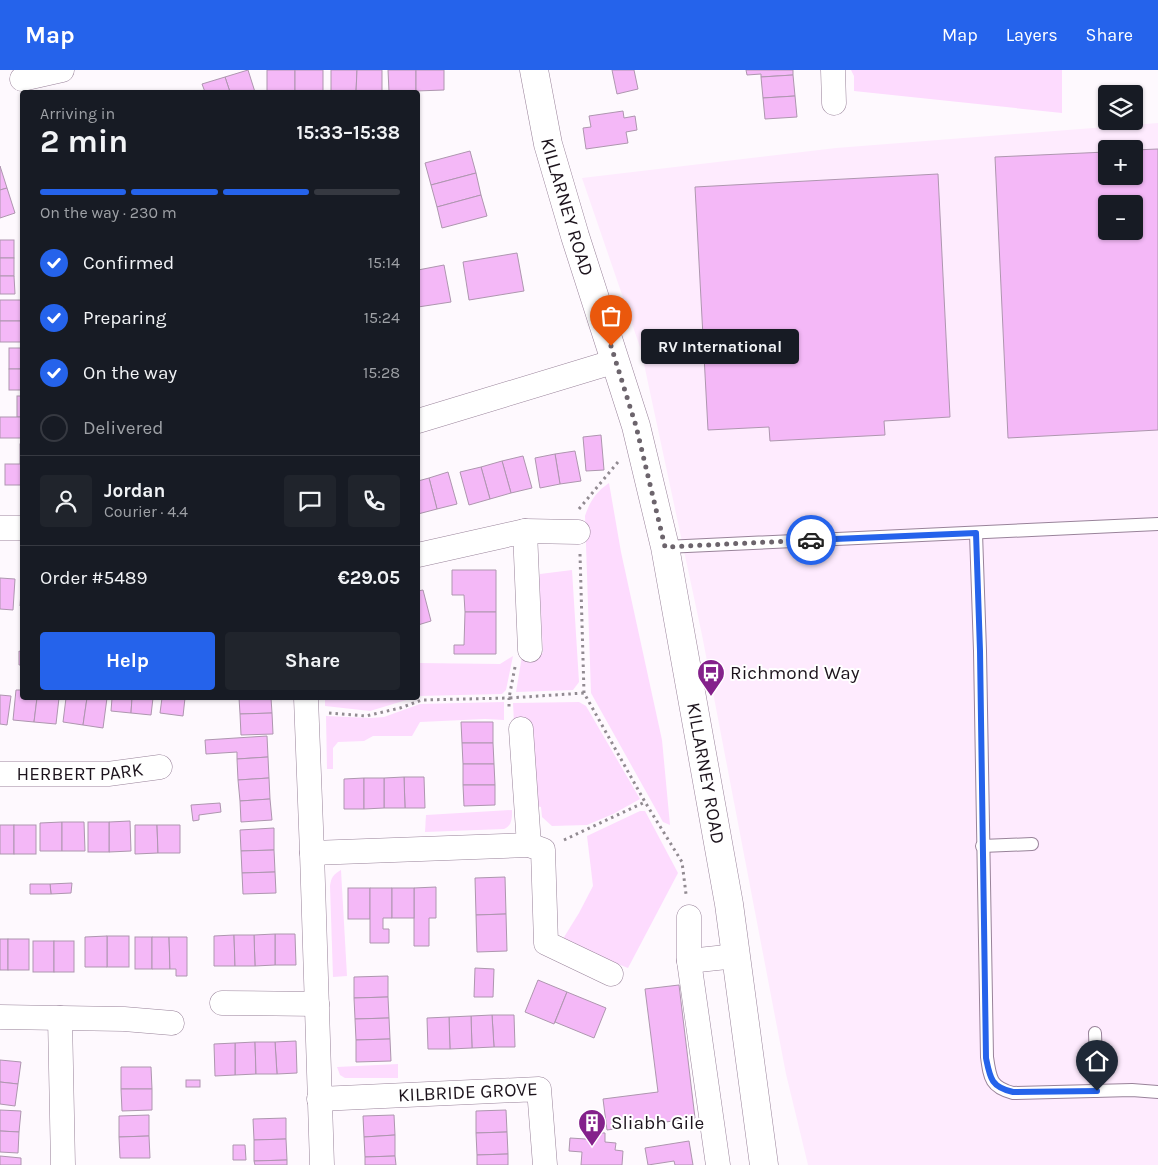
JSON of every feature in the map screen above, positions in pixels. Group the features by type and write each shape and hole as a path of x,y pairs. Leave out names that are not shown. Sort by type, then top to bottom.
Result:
{"main road":[{"name":"KILLARNEY ROAD","path":"534,70 548,144 574,236 640,439 665,547 729,904 764,1165"}],"street":[{"path":"22,81 62,70"},
{"path":"833,70 834,103"},
{"path":"420,420 616,361"},
{"path":"0,528 20,528"},
{"path":"525,531 530,650"},
{"path":"420,555 525,531 578,532"},
{"path":"306,704 322,1165"},
{"path":"521,729 546,943 611,974"},
{"name":"HERBERT PARK","path":"0,774 108,774 160,768"},
{"path":"312,853 536,848"},
{"path":"689,917 689,961 718,1165"},
{"path":"689,961 736,956"},
{"path":"222,1003 317,1004"},
{"path":"0,1017 124,1019 172,1023"},
{"path":"60,1018 63,1165"},
{"name":"KILBRIDE GROVE","path":"319,1099 539,1089 545,1165"}],"lane":[{"path":"665,547 1158,524"},
{"path":"976,533 980,651 986,1058 989,1073 994,1083 1001,1090 1013,1092 1132,1090 1158,1092"},
{"path":"982,846 1032,844"},
{"path":"1095,1033 1097,1091"}],"path":[{"path":"640,439 609,472 577,512 581,575 584,693 645,802 682,862 689,917"},
{"path":"521,729 509,723 509,698 518,655 530,650"},
{"path":"306,704 366,716 400,708 422,700 509,698 584,693"},
{"path":"536,848 645,802"}],"shaded area":[{"path":"851,70 1062,70 1062,113 854,91 854,76"},
{"path":"1158,123 1158,1165 808,1165 786,1074 702,635 641,350 582,178 836,148 1098,128 1098,130 1143,130 1143,124"},
{"path":"609,483 621,552 662,740 670,825 663,822 591,693 585,516 594,497"},
{"path":"572,570 579,682 573,690 516,692 522,656 543,653 540,574"},
{"path":"513,656 506,690 502,694 420,696 420,663 500,664"},
{"path":"325,700 406,700 370,711 325,706"},
{"path":"504,702 504,720 420,722 412,736 373,736 364,741 338,742 333,748 333,769 327,769 326,716 384,717 420,704"},
{"path":"579,702 586,706 640,799 613,814 587,825 552,826 542,817 541,807 535,806 514,723 513,703"},
{"path":"512,810 510,824 504,829 425,832 426,815"},
{"path":"640,811 645,811 678,873 628,968 561,942 593,886 587,836"},
{"path":"341,870 347,976 333,977 330,886 333,876"},
{"path":"398,1064 398,1078 345,1078 340,1075 337,1067"}],"building":[{"path":"248,70 254,90 229,90 225,77"},
{"path":"267,70 295,70 295,90 267,90"},
{"path":"295,70 323,70 323,90 295,90"},
{"path":"331,70 357,70 356,90 331,90"},
{"path":"357,70 382,70 382,90 356,90"},
{"path":"388,70 416,70 416,90 389,90"},
{"path":"416,70 444,70 444,90 416,90"},
{"path":"612,70 634,70 638,89 617,94"},
{"path":"746,70 793,70 793,75 761,77 761,74 747,75"},
{"path":"793,75 795,96 763,98 761,77"},
{"path":"225,77 229,90 204,90 202,84"},
{"path":"795,96 797,117 765,119 763,98"},
{"path":"623,111 624,118 635,116 637,130 626,132 628,143 586,149 583,128 591,127 589,116"},
{"path":"1158,149 1158,430 1008,438 995,157 1098,152 1098,185 1143,185 1143,150"},
{"path":"470,151 476,173 431,185 425,163"},
{"path":"0,166 7,188 0,190"},
{"path":"476,173 481,195 437,207 431,185"},
{"path":"938,174 950,417 884,421 885,435 770,441 769,427 708,430 695,187"},
{"path":"7,188 15,213 0,218 0,190"},
{"path":"481,195 487,216 442,228 437,207"},
{"path":"0,240 14,240 14,258 0,258"},
{"path":"517,253 524,291 469,300 463,262"},
{"path":"0,258 14,258 14,276 0,276"},
{"path":"444,265 451,302 420,307 420,270"},
{"path":"0,276 14,276 15,294 0,294"},
{"path":"0,300 20,300 20,321 0,321"},
{"path":"0,321 20,321 20,342 0,342"},
{"path":"9,348 20,348 20,369 9,369"},
{"path":"9,369 20,369 20,390 9,390"},
{"path":"17,396 20,396 20,417 17,417"},
{"path":"0,417 20,417 20,438 0,438"},
{"path":"601,435 604,470 586,471 583,437"},
{"path":"575,451 581,481 560,484 555,454"},
{"path":"555,454 560,484 540,488 535,458"},
{"path":"523,456 532,488 511,493 502,461"},
{"path":"502,461 511,493 490,499 481,467"},
{"path":"5,464 20,464 20,485 5,485"},
{"path":"481,467 490,499 469,505 460,472"},
{"path":"448,472 457,504 437,509 429,478"},
{"path":"429,478 437,509 420,513 420,480"},
{"path":"452,570 496,570 496,612 465,612 464,595 452,595"},
{"path":"0,578 15,579 13,610 0,609"},
{"path":"423,590 431,621 420,624 420,591"},
{"path":"465,612 496,612 496,654 454,654 454,645 464,645"},
{"path":"16,690 20,690 20,700 37,700 34,722 13,720"},
{"path":"0,695 11,696 7,725 0,724"},
{"path":"37,700 59,700 56,724 34,722"},
{"path":"66,700 87,700 83,725 63,722"},
{"path":"87,700 107,700 103,728 83,725"},
{"path":"112,700 132,700 131,713 111,711"},
{"path":"132,700 153,700 151,715 131,713"},
{"path":"162,700 185,700 183,716 160,713"},
{"path":"239,700 271,700 272,713 240,714"},
{"path":"272,713 273,734 241,735 240,714"},
{"path":"461,722 493,722 493,743 462,743"},
{"path":"267,736 268,757 237,759 237,752 206,754 205,740"},
{"path":"462,743 493,743 494,764 463,764"},
{"path":"268,757 269,778 238,780 237,759"},
{"path":"463,764 494,764 495,785 463,785"},
{"path":"404,777 424,777 425,808 405,808"},
{"path":"404,777 405,808 384,808 384,778"},
{"path":"269,778 270,799 240,801 238,780"},
{"path":"364,778 364,809 344,809 344,779"},
{"path":"364,778 384,778 384,808 364,809"},
{"path":"463,785 495,785 495,805 464,806"},
{"path":"270,799 272,820 241,822 240,801"},
{"path":"220,803 221,812 199,815 199,820 193,821 191,805"},
{"path":"130,821 131,851 109,852 109,822"},
{"path":"62,822 62,851 40,851 40,823"},
{"path":"62,822 84,822 85,851 62,851"},
{"path":"88,822 109,822 109,852 88,852"},
{"path":"0,825 14,825 14,854 0,854"},
{"path":"14,825 36,825 36,854 14,854"},
{"path":"135,825 157,825 158,853 135,854"},
{"path":"157,825 180,825 180,853 158,853"},
{"path":"274,828 274,850 241,851 240,830"},
{"path":"274,850 275,872 242,873 241,851"},
{"path":"275,872 276,893 243,894 242,873"},
{"path":"505,877 506,914 476,915 475,878"},
{"path":"72,883 71,893 51,894 50,884"},
{"path":"30,884 50,884 51,894 30,894"},
{"path":"436,887 436,918 429,918 429,946 414,946 414,888"},
{"path":"348,888 370,888 370,919 348,919"},
{"path":"370,888 392,888 392,918 383,918 383,929 389,929 389,943 370,943"},
{"path":"392,888 414,888 414,918 392,918"},
{"path":"506,914 507,951 477,952 476,915"},
{"path":"275,934 295,934 296,965 275,965"},
{"path":"275,934 275,965 255,966 254,935"},
{"path":"234,935 235,966 214,966 214,936"},
{"path":"234,935 254,935 255,966 235,966"},
{"path":"107,936 129,936 129,967 107,967"},
{"path":"107,936 107,967 85,967 85,937"},
{"path":"135,937 152,937 152,969 135,969"},
{"path":"152,937 169,937 170,969 152,969"},
{"path":"169,937 187,937 187,976 176,976 176,969 170,969"},
{"path":"0,939 8,939 8,970 0,970"},
{"path":"8,939 29,939 29,970 8,970"},
{"path":"33,941 54,941 54,972 33,972"},
{"path":"54,941 74,941 74,972 54,972"},
{"path":"475,968 494,969 493,997 474,997"},
{"path":"388,976 388,997 354,998 354,977"},
{"path":"538,980 567,992 554,1024 525,1012"},
{"path":"679,985 695,1118 607,1130 603,1099 658,1092 645,989"},
{"path":"567,992 606,1008 594,1038 555,1022"},
{"path":"388,997 389,1018 355,1019 354,998"},
{"path":"492,1015 514,1015 515,1047 494,1047"},
{"path":"492,1015 494,1047 472,1048 471,1016"},
{"path":"471,1016 472,1048 450,1049 449,1017"},
{"path":"449,1017 450,1049 428,1049 427,1018"},
{"path":"389,1018 390,1039 356,1040 355,1019"},
{"path":"390,1039 391,1061 356,1062 356,1040"},
{"path":"296,1041 297,1073 277,1074 275,1042"},
{"path":"255,1042 256,1074 235,1075 235,1043"},
{"path":"255,1042 275,1042 277,1074 256,1074"},
{"path":"235,1043 235,1075 215,1076 214,1044"},
{"path":"0,1060 21,1062 18,1084 0,1082"},
{"path":"121,1067 151,1067 152,1089 121,1089"},
{"path":"186,1080 200,1080 200,1087 186,1087"},
{"path":"0,1082 18,1084 15,1106 0,1104"},
{"path":"121,1089 152,1089 152,1110 122,1111"},
{"path":"0,1110 21,1111 19,1132 0,1131"},
{"path":"506,1110 507,1132 476,1133 476,1111"},
{"path":"149,1115 149,1136 119,1137 119,1116"},
{"path":"394,1115 395,1135 364,1137 363,1116"},
{"path":"286,1118 286,1139 254,1140 253,1119"},
{"path":"0,1131 19,1132 18,1153 0,1152"},
{"path":"507,1132 508,1154 477,1155 476,1133"},
{"name":"Sliabh Gile","path":"586,1132 605,1133 605,1142 616,1143 615,1150 623,1151 622,1165 581,1165 582,1152 569,1151 570,1138 586,1139"},
{"path":"395,1135 395,1156 365,1157 364,1137"},
{"path":"149,1136 150,1158 120,1158 119,1137"},
{"path":"286,1139 287,1160 254,1161 254,1140"},
{"path":"689,1141 693,1165 675,1165 674,1161 648,1165 645,1148"},
{"path":"233,1145 245,1145 246,1160 233,1160"},
{"path":"508,1154 508,1165 477,1165 477,1155"},
{"path":"0,1156 21,1158 21,1165 0,1165"},
{"path":"395,1156 396,1165 365,1165 365,1157"},
{"path":"287,1160 287,1165 255,1165 254,1161"}],"way so far":[{"path":"611,346 636,426 665,547 811,540"}],"place":[{"name":"RV International","path":"611,346"},
{"name":"Richmond Way","path":"711,697"},
{"name":"Sliabh Gile","path":"592,1147"}],"route":[{"path":"811,540 976,533 980,651 986,1058 989,1073 994,1083 1001,1090 1013,1092 1097,1091"}]}
